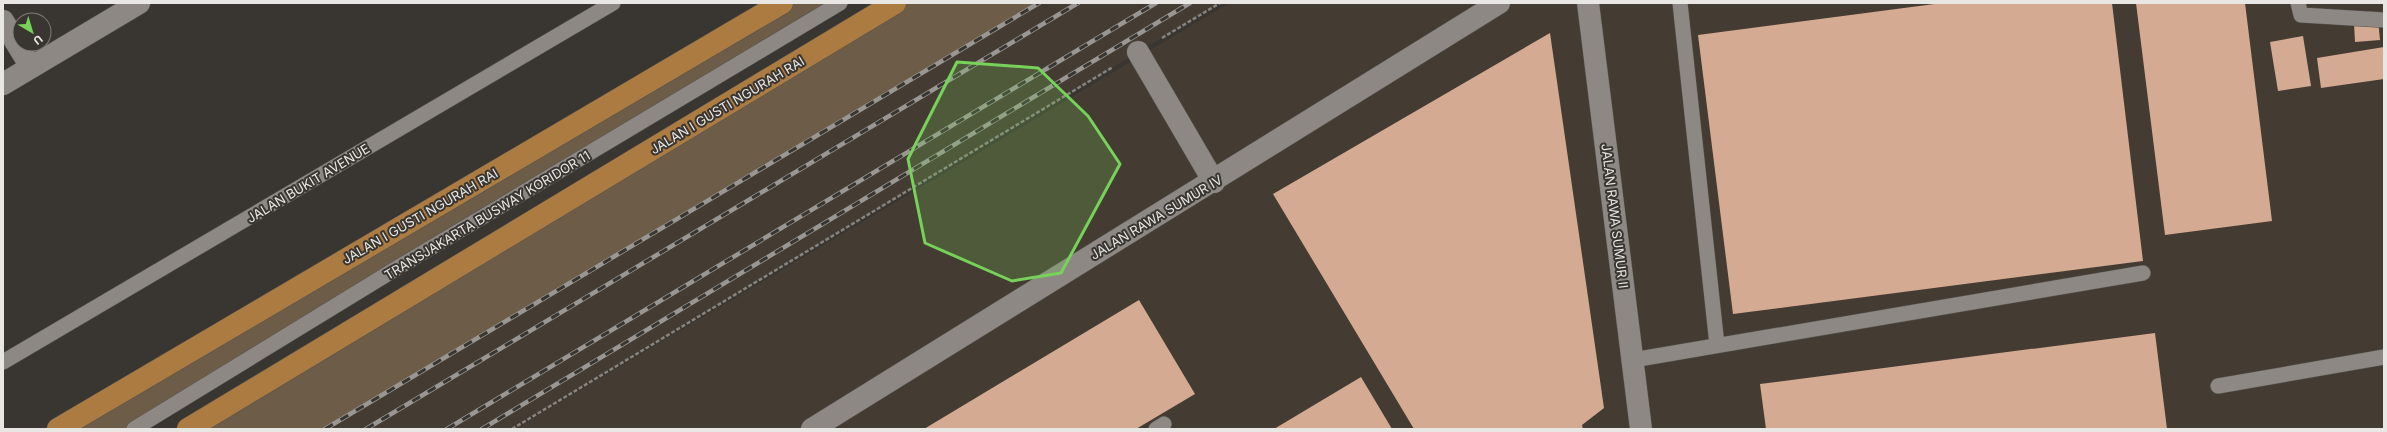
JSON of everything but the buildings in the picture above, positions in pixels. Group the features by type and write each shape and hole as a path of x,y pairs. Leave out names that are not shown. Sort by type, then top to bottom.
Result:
{"main road":[{"name":"JALAN I GUSTI NGURAH RAI","path":"58,429 782,3"},
{"name":"JALAN I GUSTI NGURAH RAI","path":"188,429 895,3"}],"street":[{"path":"3,84 139,3"},
{"name":"JALAN RAWA SUMUR IV","path":"812,429 1214,182 1500,3"},
{"name":"JALAN RAWA SUMUR II","path":"1588,3 1641,429"},
{"path":"3,21 31,67"},
{"path":"1138,52 1214,182"}],"lane":[{"name":"JALAN BUKIT AVENUE","path":"3,362 613,3"},
{"name":"TRANSJAKARTA BUSWAY KORIDOR 11","path":"134,429 402,265 840,3"},
{"path":"1680,3 1716,345"},
{"path":"2298,3 2302,15 2384,20"},
{"path":"1633,360 2143,273"},
{"path":"2218,386 2384,357"}],"path":[{"path":"512,429 1220,3"}],"highlighted area":[{"path":"957,62 1038,68 1088,116 1120,164 1061,273 1012,281 925,243 908,159"}],"shaded area":[{"path":"783,3 841,3 136,429 62,429"},
{"path":"895,3 1039,3 325,429 188,429"},
{"path":"1041,3 1220,3 512,429 325,429"},
{"path":"1229,3 2384,3 2384,429 515,429"}],"railway":[{"path":"325,429 1039,3"},
{"path":"366,429 1078,3"},
{"path":"447,429 1156,3"},
{"path":"482,429 1190,3"}]}
